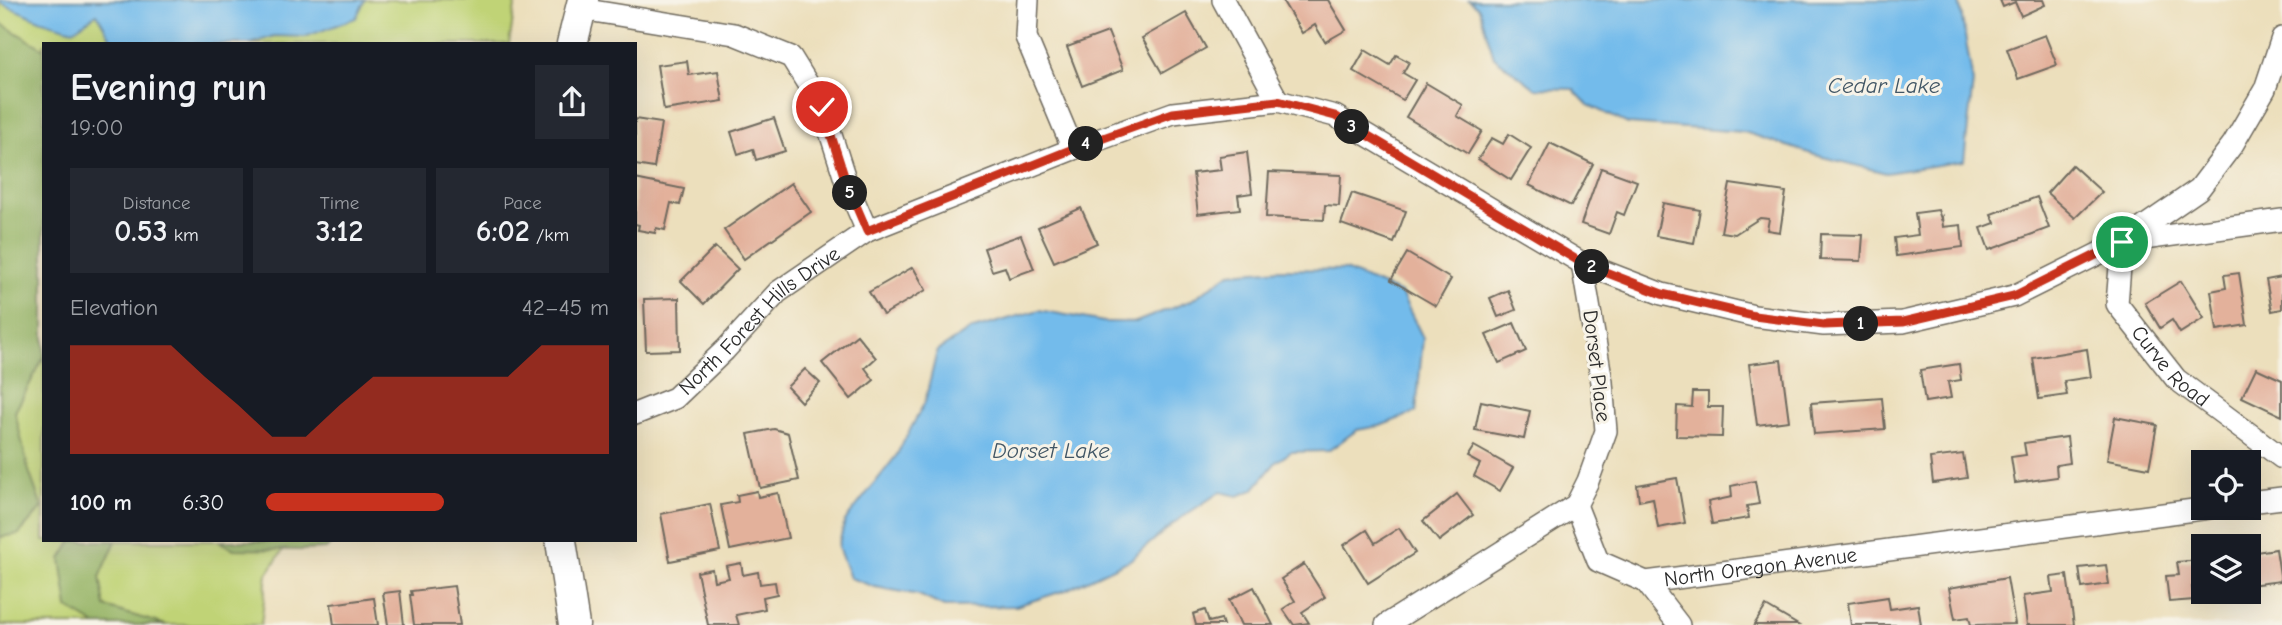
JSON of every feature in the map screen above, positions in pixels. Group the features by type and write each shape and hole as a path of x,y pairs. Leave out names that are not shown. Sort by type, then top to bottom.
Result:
{"main road":[{"path":"573,42 582,5"},
{"path":"561,542 574,625"}],"street":[{"path":"1028,0 1026,37 1073,149"},
{"path":"1223,0 1278,101"},
{"path":"582,5 734,34 791,57 822,107 846,182 867,231"},
{"name":"North Forest Hills Drive","path":"637,413 675,398 725,350 778,292 867,231 1073,149 1173,113 1278,101 1335,116 1582,263 1662,294 1754,316 1824,325 1903,322 2014,296 2122,242 2199,189 2233,144 2265,89 2282,38"},
{"path":"2122,242 2282,220"},
{"name":"Curve Road","path":"2122,242 2117,304 2176,379 2282,458"},
{"name":"Dorset Place","path":"1576,505 1588,481 1605,431 1602,382 1582,263"},
{"path":"2261,501 2282,498"},
{"path":"1386,625 1576,505"},
{"name":"North Oregon Avenue","path":"1576,505 1598,561 1646,582 2191,510"},
{"path":"1646,582 1679,625"}],"green space":[{"path":"0,0 516,0 509,42 42,42 42,542 288,542 267,574 261,625 0,625"},
{"path":"0,23 42,48 42,361 15,412 28,468 42,508 19,534 0,537"},
{"path":"71,542 116,542 100,577 105,607 166,625 96,625 68,608 61,559"},
{"path":"220,542 333,542 326,549 234,549"}],"water":[{"path":"0,0 365,0 356,18 305,37 275,36 256,42 113,42 97,14 73,30 42,21 0,3"},
{"name":"Cedar Lake","path":"1469,0 1959,0 1973,82 1964,161 1886,173 1815,155 1744,132 1628,124 1588,105 1573,89 1535,88 1494,57 1479,8"},
{"name":"Dorset Lake","path":"1281,269 1345,270 1401,293 1423,338 1416,412 1380,426 1357,430 1328,451 1291,452 1276,462 1253,490 1238,496 1220,492 1178,520 1130,560 1066,590 1016,606 944,607 919,595 875,587 850,578 838,547 845,521 896,456 925,402 937,351 970,330 1039,310 1104,322 1136,322 1190,301 1230,273"}],"building":[{"path":"1282,0 1328,0 1346,30 1325,42 1315,25 1302,33"},
{"path":"2000,0 2043,0 2045,5 2021,16 2015,2 2003,7"},
{"path":"1186,13 1206,48 1162,73 1142,38"},
{"path":"1108,32 1123,70 1082,86 1067,47"},
{"path":"2045,35 2057,65 2018,79 2007,49"},
{"path":"1365,50 1390,65 1396,55 1409,62 1403,73 1415,80 1403,100 1353,71"},
{"path":"687,61 689,75 718,71 723,101 664,110 657,65"},
{"path":"1426,83 1463,105 1457,116 1482,131 1468,154 1406,117"},
{"path":"774,118 785,151 756,160 753,149 738,154 731,132"},
{"path":"637,119 661,123 654,168 637,165"},
{"path":"1509,134 1531,148 1511,180 1478,159 1492,138 1503,144"},
{"path":"1550,143 1593,164 1571,206 1529,185"},
{"path":"1247,152 1252,193 1238,195 1240,209 1198,214 1193,173 1221,170 1219,156"},
{"path":"2072,165 2102,192 2075,218 2047,193"},
{"path":"1601,168 1637,181 1624,215 1617,212 1609,234 1581,224"},
{"path":"1269,172 1341,175 1339,206 1325,205 1324,220 1266,217"},
{"path":"637,179 684,189 680,205 671,203 665,230 656,228 655,233 638,230"},
{"path":"791,183 811,212 744,259 724,230"},
{"path":"1730,184 1786,192 1780,232 1767,230 1769,219 1760,218 1735,234 1721,232"},
{"path":"1352,193 1406,211 1394,243 1341,224"},
{"path":"2037,197 2049,228 1989,250 1981,228 1995,223 1991,214"},
{"path":"1663,203 1700,210 1694,243 1656,236"},
{"path":"1081,208 1097,243 1054,262 1038,227"},
{"path":"1938,210 1943,227 1961,225 1963,247 1896,256 1894,238 1918,235 1915,213"},
{"path":"1821,234 1863,235 1861,261 1820,260"},
{"path":"1021,235 1034,269 1009,278 1005,267 992,271 984,248"},
{"path":"715,247 738,269 704,304 681,281"},
{"path":"1407,253 1451,279 1436,306 1391,280"},
{"path":"913,267 926,290 883,315 869,292"},
{"path":"2239,273 2247,325 2217,330 2211,291 2226,288 2224,275"},
{"path":"2282,277 2282,309 2272,311 2266,280"},
{"path":"2181,281 2204,318 2180,333 2172,320 2160,328 2145,303"},
{"path":"1508,290 1516,310 1498,317 1490,298"},
{"path":"679,298 680,350 646,351 644,299"},
{"path":"1514,323 1526,351 1499,363 1486,335"},
{"path":"857,335 876,358 865,368 874,380 851,399 822,363"},
{"path":"2087,349 2091,377 2064,381 2067,395 2039,399 2033,358"},
{"path":"1781,360 1789,421 1757,425 1749,364"},
{"path":"1959,364 1961,380 1948,382 1951,398 1925,402 1920,370"},
{"path":"2256,368 2282,380 2282,416 2242,397"},
{"path":"805,369 820,383 801,402 787,387"},
{"path":"1693,392 1708,392 1708,407 1723,407 1722,437 1676,436 1677,406 1692,407"},
{"path":"1882,398 1885,429 1814,434 1811,403"},
{"path":"1481,401 1530,411 1524,439 1475,430"},
{"path":"2115,417 2157,425 2149,468 2107,460"},
{"path":"774,429 788,433 799,480 760,488 748,434"},
{"path":"2067,437 2070,463 2056,465 2057,477 2015,483 2011,457 2026,455 2024,443"},
{"path":"1474,446 1513,468 1500,491 1474,476 1480,464 1467,457"},
{"path":"1963,454 1967,478 1933,483 1930,458"},
{"path":"1677,478 1685,523 1658,528 1653,498 1639,501 1637,485"},
{"path":"1755,481 1759,504 1747,506 1749,518 1712,524 1708,502 1732,497 1731,486"},
{"path":"757,491 758,497 778,493 788,538 730,550 721,505 738,502 737,495"},
{"path":"1457,494 1473,515 1439,541 1423,521"},
{"path":"710,504 720,551 670,561 661,514"},
{"path":"1399,528 1415,553 1368,583 1344,545 1367,530 1375,543"},
{"path":"2276,549 2281,581 2261,584 2261,551"},
{"path":"2191,561 2191,600 2169,602 2166,576 2179,575 2177,562"},
{"path":"741,563 743,575 758,572 760,584 775,582 777,594 763,597 765,609 736,615 739,625 708,625 697,572 712,569 714,581 729,578 726,566"},
{"path":"1304,564 1325,597 1302,612 1309,623 1294,625 1283,609 1295,601 1281,579"},
{"path":"2106,565 2109,584 2082,588 2079,568"},
{"path":"2067,575 2074,625 2027,625 2023,596 2053,592 2051,577"},
{"path":"2007,578 2015,624 1971,625 1969,617 1955,619 1949,588"},
{"path":"454,586 460,625 414,625 411,591"},
{"path":"1254,587 1273,625 1241,625 1229,600"},
{"path":"400,591 404,625 388,625 383,593"},
{"path":"1888,597 1890,609 1918,605 1921,625 1851,625 1848,603"},
{"path":"374,598 378,625 334,625 331,604"},
{"path":"1766,606 1798,625 1754,625"},
{"path":"1205,610 1209,622 1221,619 1223,625 1196,625 1193,614"}],"route":[{"path":"822,107 846,182 867,231 1073,149 1173,113 1278,101 1335,116 1582,263 1662,294 1754,316 1824,325 1903,322 2014,296 2122,242"}]}
